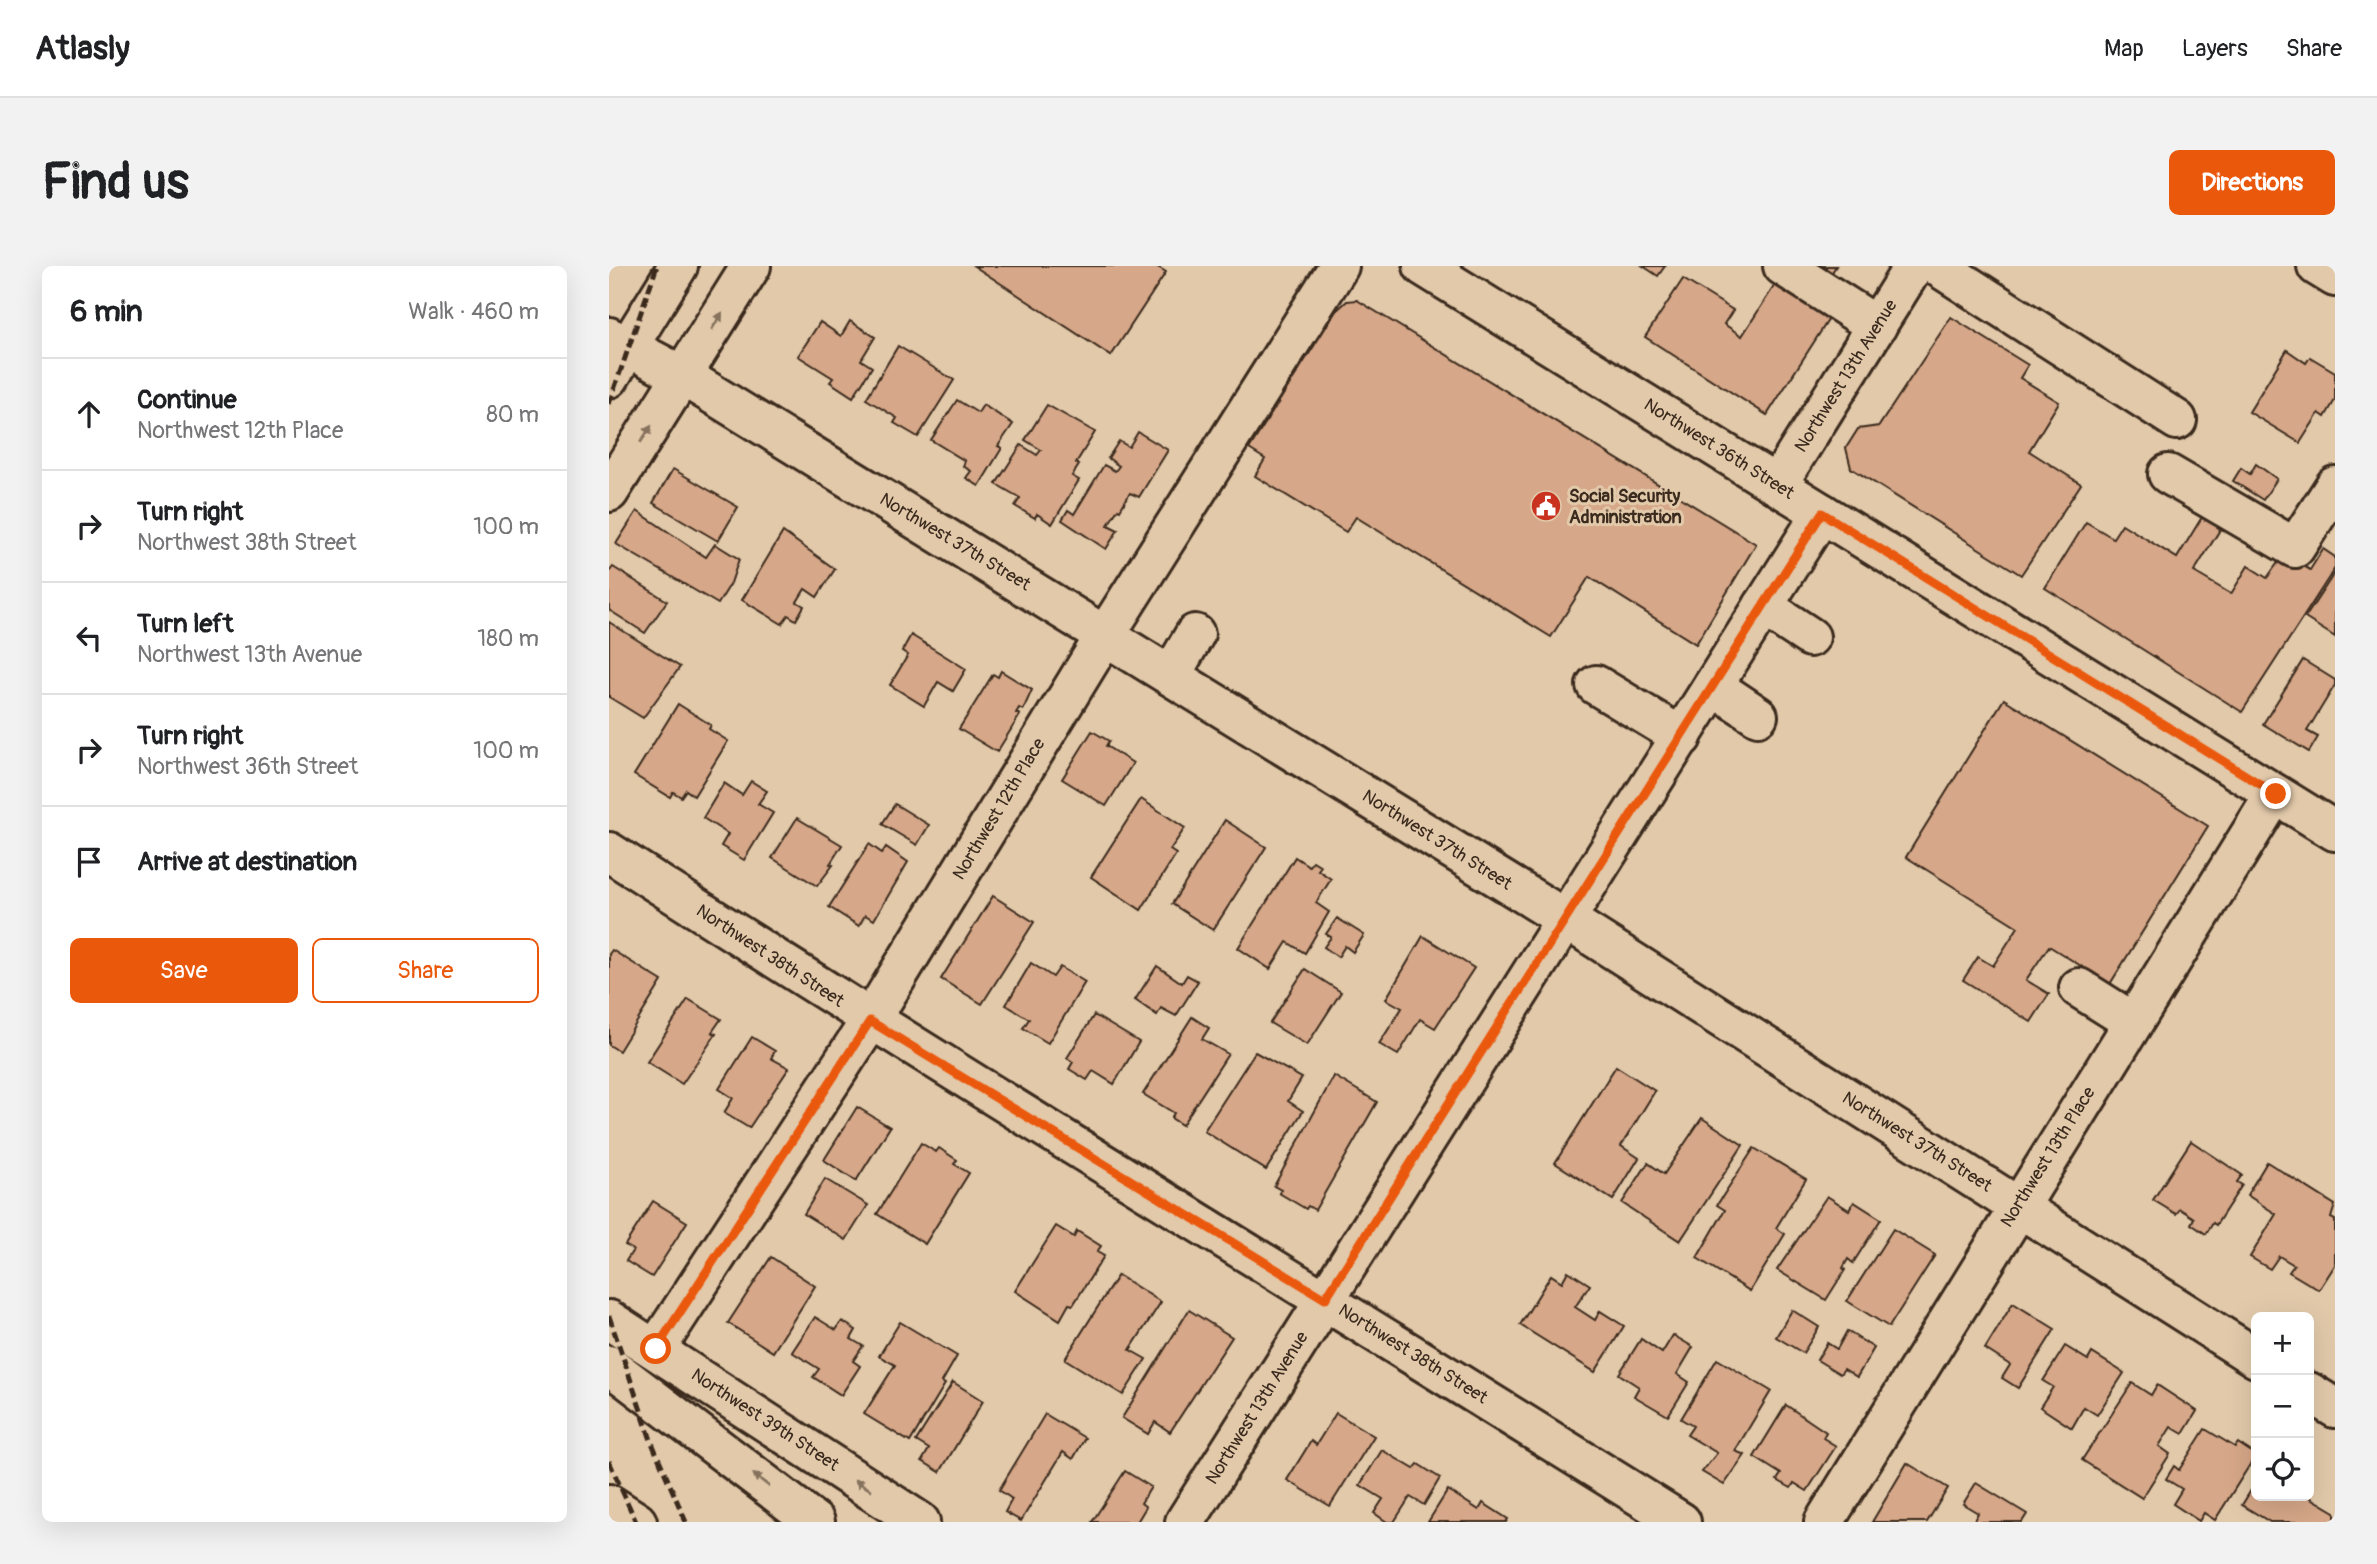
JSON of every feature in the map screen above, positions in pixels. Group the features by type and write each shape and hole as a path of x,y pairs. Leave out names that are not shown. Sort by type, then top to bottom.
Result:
{"main road":[{"path":"615,355 678,266"},
{"path":"609,492 751,266"},
{"name":"Northwest 12th Place","path":"656,1349 870,1021 1106,635 1339,266"},
{"name":"Northwest 36th Street","path":"1423,266 2335,831"},
{"path":"1783,266 1877,326"},
{"name":"Northwest 13th Avenue","path":"1777,485 1914,266"},
{"path":"1937,266 2177,420"},
{"path":"2317,266 2335,277"},
{"name":"Northwest 37th Street","path":"615,355 683,376 1567,920 2251,1355"},
{"path":"2168,474 2295,548 2335,486"},
{"name":"Northwest 13th Avenue","path":"1185,1522 1822,513"},
{"path":"1763,606 1810,637"},
{"path":"1171,675 1195,634"},
{"path":"1596,685 1682,737"},
{"path":"1713,686 1758,716"},
{"name":"Northwest 13th Place","path":"1824,1522 2017,1206 2276,794"},
{"name":"Northwest 38th Street","path":"609,852 870,1021 1325,1299 1681,1522"},
{"path":"2079,988 2133,1022"},
{"name":"Northwest 39th Street","path":"609,1320 920,1522"},
{"path":"609,1365 815,1522"},
{"path":"2314,1395 2335,1408"},
{"path":"609,1504 637,1522"}],"building":[{"path":"974,266 1156,266 1166,272 1111,356"},
{"path":"1643,266 1665,266 1658,276"},
{"path":"1799,266 1836,266 1826,282"},
{"path":"1683,279 1733,310 1724,324 1742,336 1778,280 1832,314 1767,415 1645,337"},
{"path":"1357,300 1756,544 1696,644 1589,577 1551,637 1356,517 1346,532 1255,476 1265,459 1249,449 1336,311 1347,301"},
{"path":"1951,317 2028,365 2020,378 2059,402 2029,451 2081,484 2021,575 1851,468 1846,448 1858,429 1879,426"},
{"path":"850,321 875,337 861,360 872,367 853,397 830,382 833,378 798,356 820,322 841,336"},
{"path":"898,346 954,380 918,437 894,423 897,418 866,399"},
{"path":"2287,350 2306,363 2310,357 2335,372 2335,400 2325,417 2319,413 2300,443 2249,412"},
{"path":"957,400 978,413 983,405 1013,424 998,446 1002,448 979,486 966,478 971,471 963,466 965,461 931,440"},
{"path":"1047,405 1095,432 1076,463 1079,465 1072,476 1079,480 1052,524 1037,514 1035,518 1015,506 1020,498 996,484 1021,445 1037,455 1041,450 1025,440"},
{"path":"1138,432 1168,450 1139,497 1130,493 1120,510 1118,509 1108,525 1118,530 1106,549 1062,520 1068,510 1074,514 1104,465 1115,471 1119,466 1108,458 1119,441 1129,447"},
{"path":"2256,464 2277,479 2263,500 2233,481 2241,468 2250,474"},
{"path":"673,469 738,507 718,541 653,503"},
{"path":"637,511 706,557 715,544 739,559 731,583 718,604 616,544"},
{"path":"2202,517 2221,528 2194,572 2231,594 2248,566 2267,578 2284,554 2310,570 2323,549 2335,557 2335,568 2242,712 2045,588 2086,522 2113,538 2122,524 2177,558"},
{"path":"783,532 835,569 817,597 805,589 797,602 804,606 796,620 788,615 782,624 742,600"},
{"path":"613,567 667,601 645,633 609,610 609,572"},
{"path":"2335,572 2335,637 2305,618"},
{"path":"609,622 680,667 643,718 609,697"},
{"path":"911,635 966,669 953,691 938,682 924,706 890,685 908,655 902,651"},
{"path":"2303,660 2335,680 2335,685 2307,731 2318,737 2309,752 2263,724"},
{"path":"1001,671 1032,690 1023,710 1019,708 1016,713 1020,715 997,752 959,729 993,674 998,677"},
{"path":"2004,699 2208,826 2110,984 2049,946 2026,980 2049,994 2031,1022 1963,980 1978,957 1993,966 2018,927 1906,857"},
{"path":"678,704 711,725 709,729 728,741 694,796 686,790 681,797 673,792 670,797 634,775"},
{"path":"1092,731 1109,741 1106,746 1133,763 1106,806 1062,779"},
{"path":"751,781 767,791 758,804 773,813 744,860 721,846 728,834 703,818 724,783 742,795"},
{"path":"1141,799 1185,828 1170,850 1176,854 1141,910 1091,877"},
{"path":"895,804 929,825 917,845 882,824"},
{"path":"797,818 842,845 830,864 833,865 817,886 772,858"},
{"path":"1225,820 1266,847 1213,930 1172,904"},
{"path":"869,844 882,853 886,847 908,862 874,920 865,915 859,926 829,907"},
{"path":"1295,857 1309,866 1313,861 1321,866 1318,870 1331,879 1316,903 1329,912 1305,953 1287,942 1270,969 1238,948"},
{"path":"993,896 1034,922 982,1004 941,979"},
{"path":"1337,918 1364,935 1353,952 1345,946 1338,957 1324,947 1331,937 1326,934"},
{"path":"1423,936 1474,968 1435,1028 1420,1019 1398,1055 1379,1044 1402,1008 1386,999"},
{"path":"612,950 662,981 619,1051 609,1045 609,954"},
{"path":"1031,963 1053,977 1060,967 1085,982 1048,1043 1023,1028 1029,1019 1006,1005"},
{"path":"1157,966 1182,983 1187,975 1198,981 1176,1016 1161,1008 1157,1015 1135,1000"},
{"path":"1305,969 1341,992 1307,1045 1270,1023"},
{"path":"688,999 721,1019 712,1032 716,1034 682,1084 647,1062"},
{"path":"1094,1015 1139,1042 1114,1084 1093,1071 1087,1080 1069,1069 1073,1062 1067,1058"},
{"path":"1192,1017 1209,1028 1202,1039 1228,1054 1182,1125 1171,1118 1174,1113 1143,1094"},
{"path":"752,1037 775,1051 771,1058 789,1068 749,1128 724,1113 733,1098 719,1089"},
{"path":"1255,1052 1302,1078 1288,1101 1303,1111 1266,1170 1204,1131"},
{"path":"1616,1066 1655,1091 1621,1146 1639,1158 1613,1200 1555,1163"},
{"path":"1334,1076 1377,1102 1315,1210 1308,1206 1306,1209 1279,1193 1281,1190 1274,1186"},
{"path":"857,1107 890,1127 856,1181 824,1160"},
{"path":"1702,1118 1743,1145 1680,1241 1622,1203 1648,1163 1664,1174"},
{"path":"2191,1141 2242,1175 2237,1182 2242,1185 2216,1225 2213,1223 2206,1234 2191,1224 2194,1218 2180,1209 2176,1214 2153,1200"},
{"path":"921,1143 936,1152 939,1148 957,1160 954,1164 969,1173 925,1244 877,1214"},
{"path":"1754,1148 1806,1179 1776,1228 1785,1234 1750,1291 1697,1258 1725,1210 1717,1205"},
{"path":"2267,1162 2335,1205 2331,1218 2335,1220 2335,1265 2319,1290 2289,1272 2294,1265 2279,1256 2270,1269 2250,1257 2276,1214 2247,1195"},
{"path":"825,1179 868,1205 846,1240 804,1214"},
{"path":"1827,1196 1849,1210 1854,1202 1881,1219 1853,1263 1848,1259 1843,1268 1845,1270 1826,1300 1777,1270"},
{"path":"653,1201 687,1222 652,1277 626,1261 633,1250 625,1245"},
{"path":"1056,1226 1074,1237 1077,1231 1101,1246 1097,1252 1104,1256 1073,1305 1069,1304 1060,1320 1015,1291"},
{"path":"1893,1229 1935,1255 1889,1327 1847,1301"},
{"path":"771,1257 815,1286 773,1352 728,1323"},
{"path":"1568,1271 1590,1285 1575,1307 1595,1320 1600,1311 1624,1326 1595,1372 1520,1325 1551,1275 1562,1282"},
{"path":"1118,1275 1161,1302 1130,1350 1146,1359 1123,1395 1065,1359"},
{"path":"2013,1303 2055,1329 2018,1388 2002,1378 2010,1365 1985,1349"},
{"path":"1189,1310 1232,1337 1170,1432 1155,1422 1148,1434 1122,1418"},
{"path":"1792,1310 1819,1327 1803,1353 1776,1337"},
{"path":"815,1317 836,1330 842,1321 856,1330 851,1339 863,1346 853,1361 860,1366 841,1395 813,1377 819,1369 792,1352"},
{"path":"900,1322 957,1356 942,1382 945,1384 910,1442 864,1414 895,1365 879,1356"},
{"path":"1847,1331 1874,1348 1857,1377 1844,1369 1840,1374 1817,1360 1827,1343 1837,1349"},
{"path":"1673,1335 1693,1347 1677,1374 1689,1382 1668,1416 1634,1396 1639,1387 1619,1374 1641,1339 1662,1353"},
{"path":"2065,1346 2088,1360 2092,1353 2124,1373 2097,1415 2084,1407 2072,1428 2040,1407 2053,1387 2043,1381"},
{"path":"1717,1359 1771,1391 1735,1451 1745,1455 1724,1485 1702,1472 1717,1453 1687,1435 1693,1426 1681,1419"},
{"path":"953,1382 983,1401 940,1472 922,1461 929,1449 916,1441"},
{"path":"2132,1383 2151,1395 2157,1385 2197,1411 2183,1434 2171,1427 2159,1446 2170,1454 2142,1498 2082,1460"},
{"path":"1786,1405 1826,1432 1823,1438 1836,1446 1807,1491 1794,1483 1791,1488 1777,1480 1781,1474 1754,1457"},
{"path":"1336,1413 1374,1436 1330,1506 1287,1480 1311,1441 1316,1445"},
{"path":"1045,1414 1085,1438 1073,1459 1063,1452 1021,1521 1005,1512 1012,1499 999,1490"},
{"path":"2205,1429 2235,1447 2238,1443 2251,1452 2251,1463 2215,1520 2204,1513 2199,1521 2173,1504 2182,1489 2166,1479 2174,1466 2179,1470"},
{"path":"1382,1450 1414,1469 1418,1464 1440,1478 1424,1505 1410,1497 1394,1522 1387,1522 1374,1513 1383,1499 1360,1485"},
{"path":"1907,1463 1948,1488 1927,1522 1872,1522"},
{"path":"1125,1471 1151,1487 1141,1503 1146,1507 1137,1522 1092,1522"},
{"path":"1976,1483 2027,1514 2022,1522 1973,1522 1978,1513 1963,1504"},
{"path":"1448,1490 1479,1510 1483,1503 1508,1519 1506,1522 1428,1522"},
{"path":"2251,1490 2251,1501 2314,1500 2335,1512 2335,1522 2270,1522 2242,1505"}],"railway":[{"path":"609,404 657,266"},
{"path":"609,1316 652,1443 686,1522"},
{"path":"609,1461 636,1522"}],"place":[{"name":"Social Security Administration","path":"1546,506"}],"route":[{"path":"656,1349 870,1021 1325,1299 1822,513 2276,794"}]}
